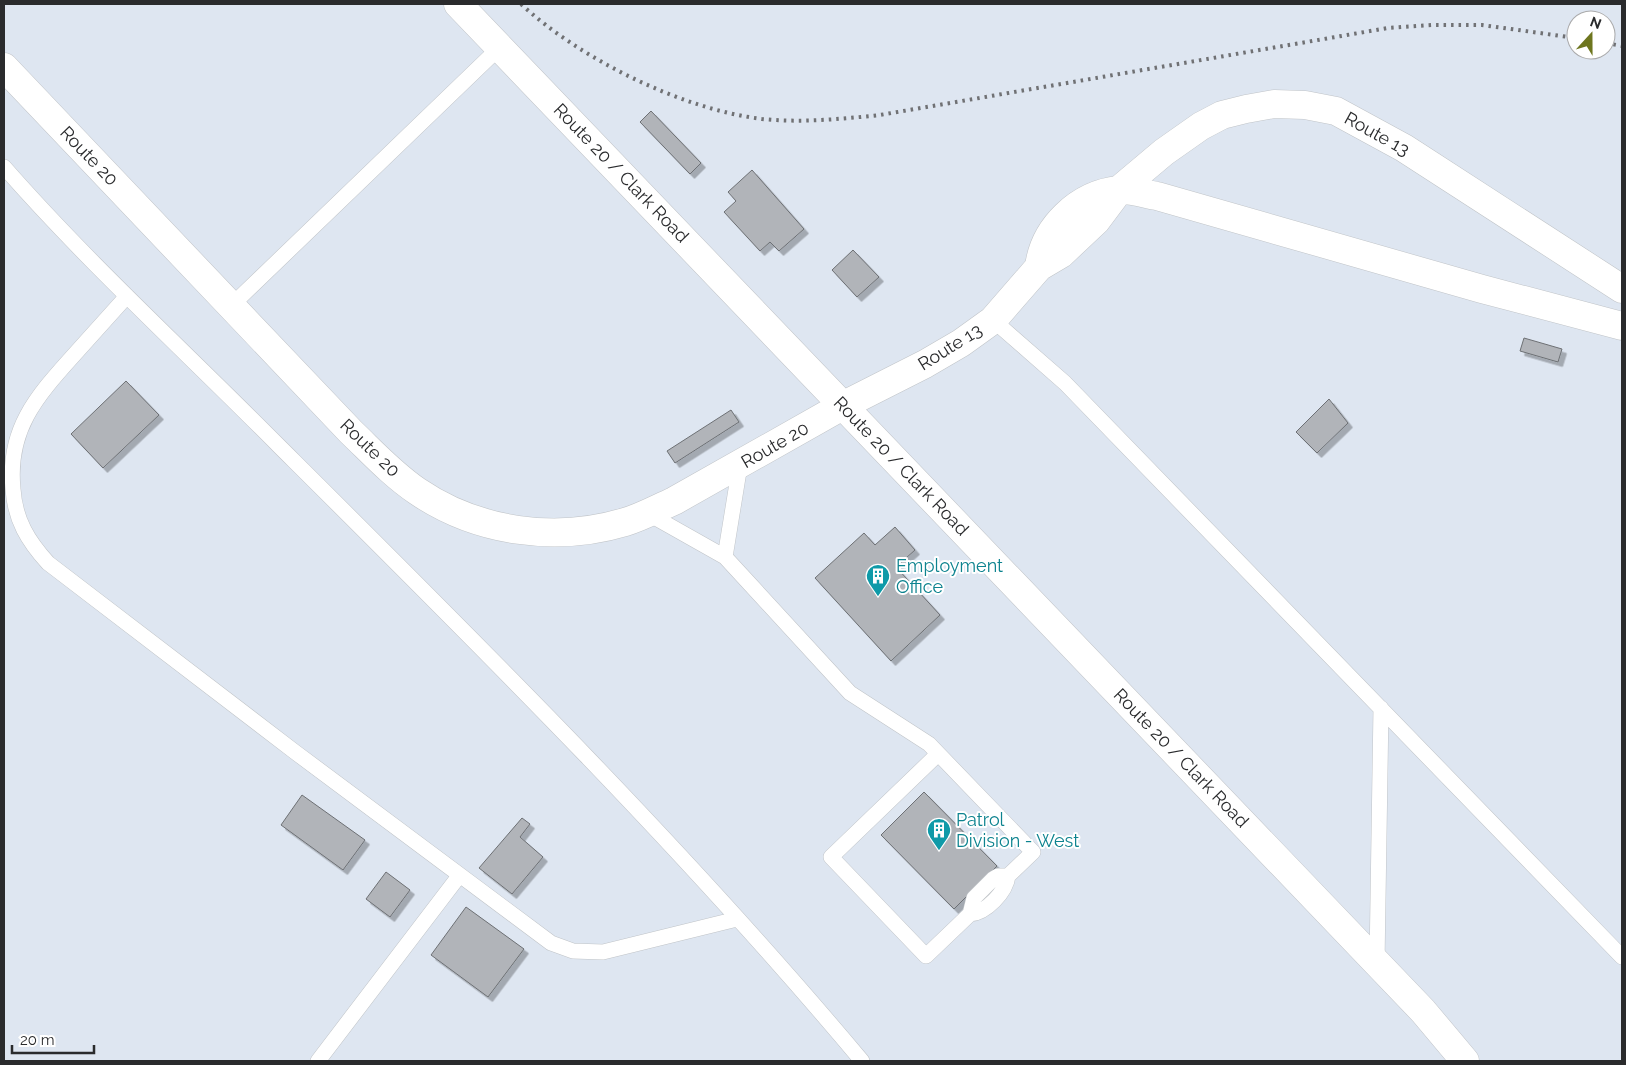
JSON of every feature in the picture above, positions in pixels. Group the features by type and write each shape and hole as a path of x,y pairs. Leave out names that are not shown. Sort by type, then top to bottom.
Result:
{"street":[{"name":"Route 20 / Clark Road","path":"458,4 1378,963 1423,1011 1465,1061"},
{"name":"Route 20","path":"4,67 352,432 396,475 434,502 454,512 496,526 548,532 594,529 626,522 674,502 844,406"},
{"name":"Route 13","path":"1120,189 1164,152 1201,126 1222,115 1274,104 1305,105 1336,111 1404,148 1622,289"},
{"name":"Route 13","path":"844,406 925,364 993,320 1039,267 1041,252 1046,241 1072,208 1093,196 1120,189 1157,196 1622,326"}],"lane":[{"path":"231,306 500,47"},
{"path":"4,166 66,235 426,594 635,808 737,919 862,1061"},
{"path":"127,296 42,391 23,421 12,456 14,504 25,535 34,548 64,577 459,876 551,943 573,951 603,952 737,919"},
{"path":"993,320 1065,383 1622,957"},
{"path":"725,557 740,464"},
{"path":"647,513 725,557 850,693 929,744 1033,852 1008,876 998,876 993,879 974,898 970,914 926,956 830,857 938,754"},
{"path":"1378,963 1380,708"},
{"path":"318,1061 459,876"}],"shaded area":[{"path":"4,4 1622,4 1622,1061 4,1061"}],"building":[{"path":"651,111 701,163 690,174 640,122"},
{"path":"752,170 804,229 779,251 770,242 760,251 724,212 736,201 728,192"},
{"path":"853,250 879,277 857,297 832,270"},
{"path":"1524,338 1562,349 1558,362 1520,351"},
{"path":"126,381 159,415 103,468 71,434"},
{"path":"1329,399 1348,423 1317,453 1296,432"},
{"path":"731,410 739,422 675,463 667,451"},
{"name":"Employment Office","path":"895,527 915,550 896,567 940,615 891,661 815,578 864,533 875,545"},
{"name":"Patrol Division - West","path":"924,792 997,866 954,909 881,835"},
{"path":"302,795 365,840 343,870 281,825"},
{"path":"522,818 530,824 520,837 543,857 512,894 479,868"},
{"path":"386,872 410,890 390,917 366,899"},
{"path":"466,907 524,949 488,997 431,955"}],"railway":[{"path":"521,4 572,44 602,62 666,93 698,105 731,113 762,119 791,121 880,115 1388,28 1432,25 1482,25 1566,37"},
{"path":"1616,45 1622,46"}],"place":[{"name":"Employment Office","path":"878,597"},
{"name":"Patrol Division - West","path":"939,851"}]}
